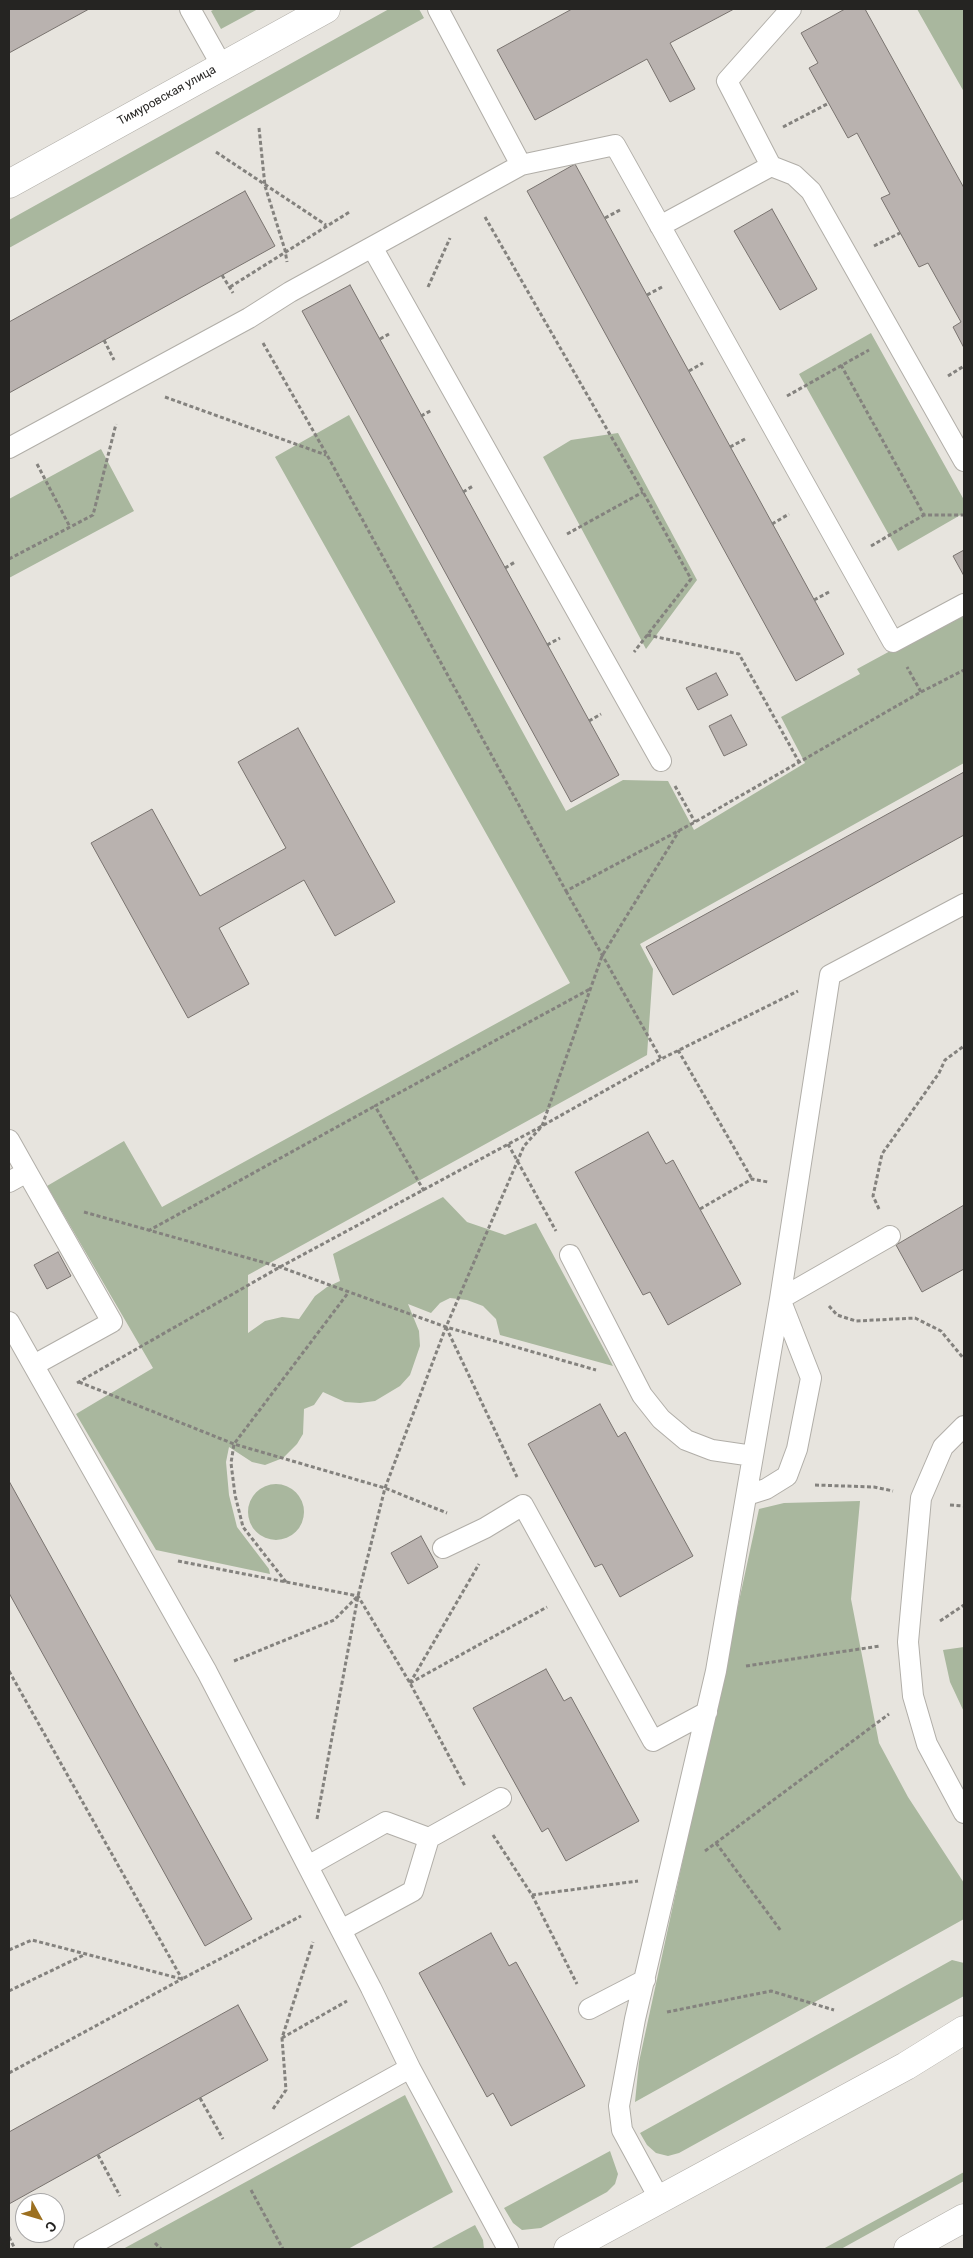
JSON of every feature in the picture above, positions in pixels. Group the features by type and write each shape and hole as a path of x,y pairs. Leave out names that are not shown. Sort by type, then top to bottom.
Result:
{"street":[{"name":"Тимуровская улица","path":"9,184 326,9"},
{"path":"568,2249 659,2198 906,2066 964,2030"},
{"path":"908,2249 964,2218"}],"lane":[{"path":"190,9 222,66"},
{"path":"438,9 521,165"},
{"path":"791,9 727,82 771,166 794,175 811,191 964,461"},
{"path":"16,444 249,318 290,292 521,165 615,145 893,642 964,604"},
{"path":"660,226 771,166"},
{"path":"372,247 615,676 661,761"},
{"path":"659,2198 622,2130 619,2106 635,2019 670,1877 716,1670 780,1299 830,975 964,904"},
{"path":"9,1140 112,1322 34,1365"},
{"path":"9,1182 27,1172"},
{"path":"780,1299 890,1236"},
{"path":"570,1255 634,1381 642,1395 661,1419 686,1440 712,1450 753,1456"},
{"path":"747,1495 766,1489 787,1476 797,1449 811,1378 780,1299"},
{"path":"9,1322 52,1396 138,1554 207,1672 371,1988 410,2068 508,2249"},
{"path":"964,1426 943,1447 921,1498 908,1642 913,1696 927,1744 964,1812"},
{"path":"443,1548 485,1528 523,1505 653,1741 707,1712"},
{"path":"341,1930 413,1892 429,1838 501,1798"},
{"path":"308,1866 386,1822 429,1838"},
{"path":"589,2009 645,1980"},
{"path":"84,2249 410,2068"}],"path":[{"path":"758,140 829,103"},
{"path":"259,128 265,186 285,250 290,292"},
{"path":"216,152 326,225"},
{"path":"380,339 412,320 471,192"},
{"path":"471,192 644,492 690,579 615,676"},
{"path":"230,287 285,250 351,211"},
{"path":"249,318 327,455 602,956 661,1058"},
{"path":"763,410 894,336"},
{"path":"9,559 93,515 126,384 104,340"},
{"path":"841,365 924,515"},
{"path":"126,384 327,455"},
{"path":"16,444 70,527"},
{"path":"505,568 644,492"},
{"path":"847,560 924,515 964,515"},
{"path":"647,634 739,654 799,762"},
{"path":"893,642 921,692"},
{"path":"566,891 695,822 921,692 964,670"},
{"path":"661,761 695,822"},
{"path":"308,1866 358,1596 385,1488 446,1327 524,1146 542,1126 602,956 679,830"},
{"path":"52,1396 280,1268 542,1126 661,1058 830,975"},
{"path":"147,1232 590,988"},
{"path":"890,1236 873,1196 882,1154 939,1073 945,1060 964,1046"},
{"path":"678,1050 752,1179"},
{"path":"375,1106 424,1190"},
{"path":"508,1144 570,1255"},
{"path":"700,1209 752,1179 797,1187"},
{"path":"43,1200 147,1232 280,1268 446,1327 634,1381"},
{"path":"809,1283 837,1315 856,1321 916,1318 941,1330 964,1359"},
{"path":"286,1582 243,1527 235,1495 231,1463 234,1444 348,1293"},
{"path":"446,1327 515,1470 523,1505"},
{"path":"78,1382 234,1444 385,1488 485,1528 490,1546 410,1683"},
{"path":"777,1483 874,1487 955,1506 964,1506"},
{"path":"138,1554 358,1596 410,1683 478,1810 532,1895 589,2009"},
{"path":"410,1683 571,1593"},
{"path":"207,1672 334,1620 358,1596"},
{"path":"716,1670 908,1642 964,1604"},
{"path":"9,1671 182,1980"},
{"path":"532,1895 670,1877 913,1696"},
{"path":"716,1843 781,1931"},
{"path":"9,2073 326,1903"},
{"path":"270,2145 264,2124 286,2090 282,2038 326,1903"},
{"path":"9,1950 32,1940 182,1980"},
{"path":"9,1991 86,1954"},
{"path":"282,2038 371,1988"},
{"path":"635,2019 771,1991 834,2010"},
{"path":"200,2098 283,2249"},
{"path":"98,2155 134,2222"},
{"path":"9,2237 15,2249"}],"green space":[{"path":"215,9 258,9 221,29 211,11"},
{"path":"389,9 419,9 424,18 9,248 9,220"},
{"path":"917,9 964,9 964,92"},
{"path":"871,333 964,500 964,513 898,551 799,374"},
{"path":"349,415 566,811 623,780 668,781 694,830 805,763 781,717 860,674 857,669 964,611 964,763 640,944 653,969 647,1055 248,1275 248,1333 265,1321 282,1317 299,1319 315,1296 327,1287 340,1281 333,1254 443,1197 467,1222 505,1235 536,1223 613,1366 500,1335 496,1319 483,1306 467,1300 450,1298 440,1303 431,1313 408,1304 419,1331 420,1346 410,1375 400,1386 375,1401 360,1403 345,1402 323,1392 314,1405 304,1409 303,1434 297,1444 283,1458 265,1465 252,1462 229,1447 226,1462 229,1495 237,1527 269,1569 270,1574 156,1550 76,1414 153,1368 47,1186 124,1141 162,1207 570,983 275,457"},
{"path":"618,433 697,580 646,649 543,457 571,440"},
{"path":"101,449 134,511 9,578 9,499"},
{"path":"276,1484 287,1486 296,1492 302,1501 304,1512 302,1523 296,1532 287,1538 276,1540 265,1538 256,1532 250,1523 248,1512 250,1501 256,1492 265,1486"},
{"path":"860,1501 851,1599 879,1743 908,1797 964,1883 964,1919 635,2102 639,2062 759,1509 784,1503"},
{"path":"964,1647 964,1712 950,1682 943,1650"},
{"path":"952,1960 964,1963 964,1996 679,2153 668,2156 656,2153 647,2145 640,2133"},
{"path":"405,2095 453,2192 348,2249 123,2249"},
{"path":"610,2151 618,2174 615,2184 607,2192 541,2228 522,2230 513,2223 504,2208"},
{"path":"964,2172 964,2181 841,2249 823,2249"},
{"path":"475,2225 483,2240 484,2249 430,2249"}],"building":[{"path":"9,9 89,9 9,53"},
{"path":"572,9 734,9 670,43 695,89 670,102 647,59 535,120 497,50"},
{"path":"845,9 865,9 964,188 964,348 953,327 961,322 928,263 919,267 881,198 890,194 857,133 848,138 809,68 818,63 801,33"},
{"path":"575,164 844,654 796,681 527,191"},
{"path":"245,191 275,246 9,393 9,322"},
{"path":"772,209 817,289 780,310 734,231"},
{"path":"350,285 619,775 571,802 302,311"},
{"path":"964,550 964,576 953,556"},
{"path":"716,673 728,695 698,710 686,688"},
{"path":"731,715 747,745 724,756 709,726"},
{"path":"298,728 395,902 335,936 304,880 219,928 249,984 188,1018 91,843 152,809 200,896 286,848 238,762"},
{"path":"964,772 964,835 673,995 646,947"},
{"path":"648,1132 666,1164 673,1160 741,1284 668,1325 650,1292 643,1295 575,1172"},
{"path":"964,1205 964,1269 922,1292 896,1245"},
{"path":"58,1252 71,1276 47,1289 34,1265"},
{"path":"600,1404 618,1437 625,1432 693,1556 620,1597 602,1564 595,1567 528,1444"},
{"path":"9,1481 252,1919 205,1946 9,1593"},
{"path":"421,1536 438,1567 408,1584 391,1553"},
{"path":"546,1669 564,1701 571,1697 639,1821 566,1861 548,1828 542,1832 473,1708"},
{"path":"491,1933 509,1966 516,1962 585,2086 511,2126 493,2093 487,2097 419,1973"},
{"path":"238,2005 268,2060 29,2193 15,2193 15,2201 9,2204 9,2132"}]}
